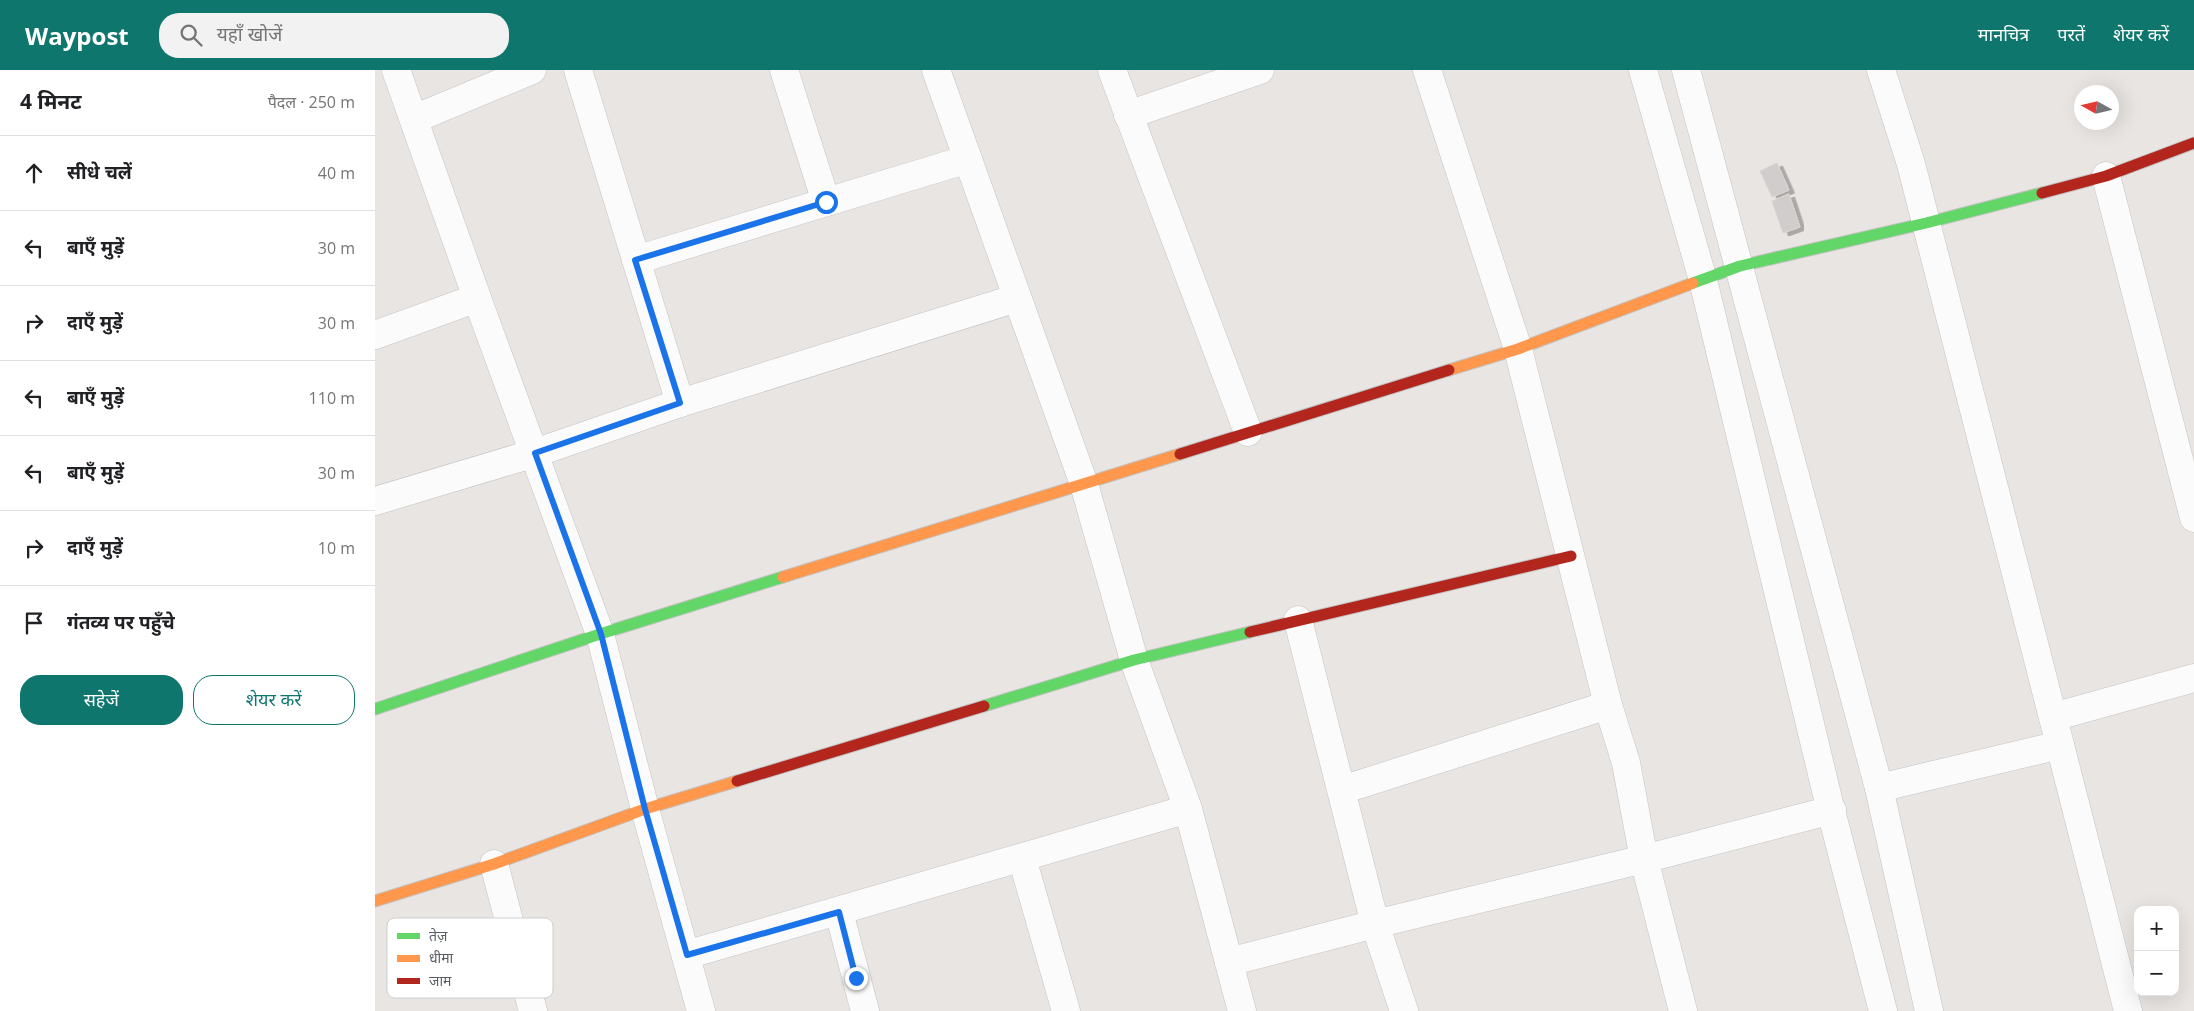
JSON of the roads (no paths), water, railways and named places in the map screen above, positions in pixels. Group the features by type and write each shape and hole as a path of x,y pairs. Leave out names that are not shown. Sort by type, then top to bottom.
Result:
{"street":[{"path":"396,70 477,298 601,634 645,809 701,1011"},
{"path":"414,119 532,70"},
{"path":"578,70 680,403"},
{"path":"784,70 826,202"},
{"path":"936,70 1083,484 1134,660 1188,810 1242,1011"},
{"path":"1112,70 1249,432"},
{"path":"1129,115 1260,70"},
{"path":"1427,70 1518,349 1608,705 1626,764 1644,859 1683,1011"},
{"path":"1643,70 1703,280 1831,810 1883,1011"},
{"path":"1686,70 1879,788 1929,1011"},
{"path":"1881,70 1911,164 2128,1011"},
{"path":"375,709 601,634 1518,349 1740,266 1926,223 2106,176 2194,143"},
{"path":"635,260 968,159"},
{"path":"2106,176 2194,518"},
{"path":"375,335 477,298"},
{"path":"375,501 535,453 680,403 1017,298"},
{"path":"375,901 494,864 645,809 1134,660 1571,556"},
{"path":"1298,620 1375,924 1404,1011"},
{"path":"2053,718 2194,678"},
{"path":"1342,790 1608,705"},
{"path":"1879,788 2060,746"},
{"path":"687,955 1188,810"},
{"path":"1229,962 1375,924 1644,859 1831,810"},
{"path":"1023,858 1066,1011"},
{"path":"494,864 508,918"},
{"path":"839,912 865,1011"},
{"path":"530,998 533,1011"}]}
